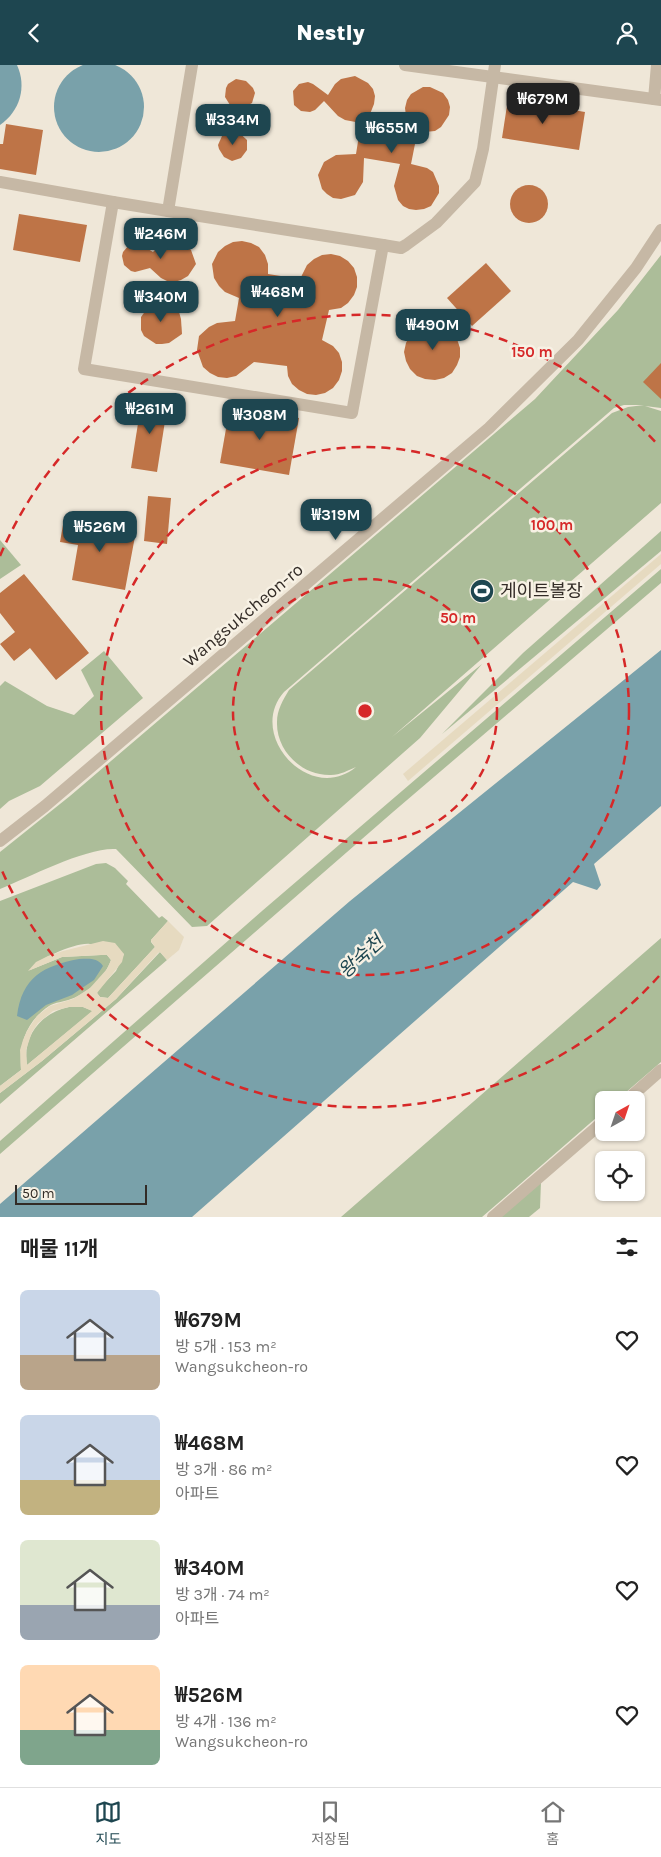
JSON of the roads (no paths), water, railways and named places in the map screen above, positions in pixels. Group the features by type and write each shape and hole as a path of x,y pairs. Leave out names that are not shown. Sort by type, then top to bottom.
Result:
{"street":[{"path":"168,211 192,65"},
{"path":"405,65 494,71 658,100 657,65"},
{"path":"0,183 401,248 436,223 475,182 483,149 494,71"},
{"path":"113,202 84,369 332,410 352,413 383,245"},
{"name":"Wangsukcheon-ro","path":"0,841 44,807 489,428 578,341 636,268 661,230"},
{"path":"637,1091 661,1070"},
{"path":"492,1217 595,1129"}],"water":[{"path":"99,62 116,65 131,75 141,90 144,107 141,124 131,139 116,149 99,152 82,149 67,139 57,124 54,107 57,90 67,75 82,65"},
{"path":"0,65 17,65 20,73 21,90 17,106 0,125"},
{"name":"왕숙천","path":"661,650 661,806 594,864 601,885 597,890 573,882 192,1217 0,1217 0,1204 350,901"},
{"path":"79,959 95,960 101,963 103,966 94,980 72,995 46,1005 27,1020 17,1016 24,992 36,975 55,965"}],"place":[{"name":"게이트볼장","path":"482,591"}]}
